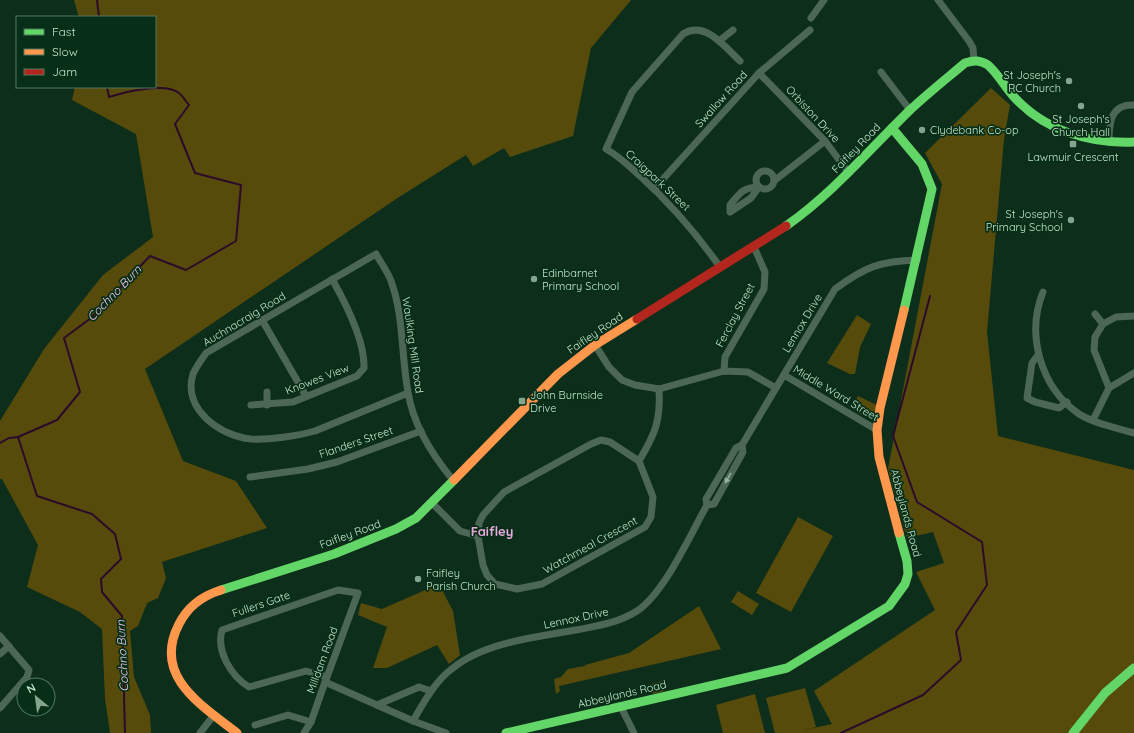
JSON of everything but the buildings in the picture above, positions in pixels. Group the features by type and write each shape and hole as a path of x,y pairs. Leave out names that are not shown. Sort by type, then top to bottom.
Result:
{"street":[{"path":"811,18 824,0"},
{"path":"938,0 969,41 973,48 974,60 984,62 991,68 1017,100 1040,119 1070,134 1109,142 1134,142"},
{"name":"Craigpark Street","path":"719,41 700,29 688,31 679,38 632,92 606,149 620,159 654,189 684,219 720,267"},
{"path":"732,30 719,41 740,61"},
{"name":"Swallow Road","path":"654,189 759,73 810,30"},
{"name":"Faifley Road","path":"237,733 184,688 176,674 172,658 172,639 177,624 199,598 375,540 416,518 558,374 595,346 754,247 810,209 849,173 910,110 959,67 974,60"},
{"path":"881,72 910,110"},
{"name":"Orbiston Drive","path":"759,73 825,141 849,173"},
{"path":"1109,142 1109,124 1113,114 1126,105 1134,105"},
{"name":"Abbeylands Road","path":"506,733 787,668 889,606 905,584 908,574 907,561 878,457 878,430 880,408 931,197 931,181 925,169 892,128"},
{"path":"774,181 770,173 761,173 756,180 759,187 767,189 772,186 774,181 825,141"},
{"name":"Ferclay Street","path":"724,371 725,357 764,289 765,272 754,247"},
{"name":"Auchnacraig Road","path":"376,254 206,353 194,373 191,388 197,407 203,416 222,431 251,439 300,435 315,431 408,393"},
{"name":"Waulking Mill Road","path":"376,254 391,280 398,305 408,393 421,431 440,464 453,480"},
{"name":"Lennox Drive","path":"413,721 431,691 452,668 473,654 522,640 612,623 637,610 654,594 665,578 707,505 714,504 743,452 742,445 835,289 856,274 874,266 891,261 917,260"},
{"name":"Knowes View","path":"251,405 293,402 357,376 364,368 364,359 347,305 332,279"},
{"path":"1043,292 1037,307 1035,336 1038,355 1051,384 1079,414 1134,433"},
{"path":"1096,314 1103,324"},
{"path":"1109,388 1094,350 1095,337 1103,324 1116,317 1134,316"},
{"path":"262,320 306,396"},
{"path":"595,346 609,367 622,380 635,385 659,389 724,371 748,372 776,388"},
{"path":"1038,355 1032,362 1027,398 1035,402 1059,408 1067,402"},
{"path":"1093,420 1109,388 1134,373"},
{"name":"Middle Ward Street","path":"784,375 878,430"},
{"path":"639,460 655,434 660,405 659,389"},
{"path":"267,392 267,405"},
{"name":"Flanders Street","path":"250,477 308,469 337,462 421,431"},
{"name":"Watchmeal Crescent","path":"601,440 610,442 639,460 653,497 651,517 645,527 542,584 517,589 495,584 487,575 483,565 478,536 480,523 483,515 504,492 601,440"},
{"path":"432,503 460,531 478,536"},
{"name":"Fullers Gate","path":"326,680 306,671 249,687 243,683 225,660 219,642 222,630 338,590 358,594"},
{"name":"Milldam Road","path":"304,733 311,722 358,594"},
{"path":"0,636 26,664 29,674 0,708"},
{"path":"0,654 9,646"},
{"path":"1073,733 1105,693 1134,668"},
{"path":"326,680 413,721 446,733"},
{"path":"378,705 419,687 431,691"},
{"path":"621,707 634,733"},
{"path":"200,733 214,714"},
{"path":"255,726 288,715 311,722"}],"shaded area":[{"path":"74,0 631,0 591,48 573,136 510,157 504,148 473,166 466,155 399,197 145,369 183,461 236,481 267,528 162,562 166,578 158,598 147,603 138,626 130,631 134,677 150,715 151,733 110,733 105,699 102,629 80,612 27,587 38,545 2,479 0,479 0,421 44,349 103,275 153,237 136,134 72,100 75,88 156,88 156,16 79,16"},
{"path":"991,88 1010,105 1004,139 987,332 998,436 1134,470 1134,733 775,733 766,698 805,688 816,727 804,730 832,724 814,691 935,610 916,572 944,563 933,532 907,538 888,469 942,184 925,153"},
{"path":"857,315 871,324 860,347 855,374 850,374 827,363"},
{"path":"858,396 877,405 873,415 867,417 851,408"},
{"path":"798,517 833,536 791,612 756,593"},
{"path":"439,584 453,611 460,655 449,664 437,645 387,668 373,668 387,627 358,615 361,603 382,609"},
{"path":"738,591 759,604 752,615 731,602"},
{"path":"699,606 721,649 559,686 560,691 556,694 554,679 561,677 568,669 585,666 629,653"},
{"path":"662,681 664,691 653,694 651,684"},
{"path":"755,694 765,733 723,733 716,705"}],"waterway":[{"name":"Cochno Burn","path":"97,0 99,16"},
{"name":"Cochno Burn","path":"107,88 109,97 155,88"},
{"name":"Cochno Burn","path":"125,733 122,616 102,592 101,579 121,559 115,534 92,514 37,496 18,437 57,420 80,392 64,338 91,318 150,256 186,270 236,241 241,185 195,173 175,124 189,105 179,93 164,88 156,88"},
{"path":"841,733 923,695 961,660 956,632 987,585 982,542 917,502 893,436 930,296"},
{"path":"0,443 9,438 18,437"}],"traffic: fast":[{"path":"786,226 835,186 916,105 968,62 980,61 988,65 1015,98 1040,119 1055,127 1085,138 1101,141 1134,142"},
{"path":"892,128 922,164 932,189 904,310"},
{"path":"221,590 334,554 396,529 416,518 454,480"},
{"path":"506,733 787,668 889,606 905,584 908,574 907,561 899,533"},
{"path":"1073,733 1105,693 1134,668"}],"traffic: slow":[{"path":"899,533 879,457 877,430 880,408 904,310"},
{"path":"454,480 558,374 595,345 637,319"},
{"path":"221,590 196,602 187,612 179,624 172,642 172,659 176,674 184,688 196,700 237,733"}],"traffic: jam":[{"path":"637,319 786,226"}],"place":[{"name":"St Joseph's RC Church","path":"1069,81"},
{"name":"St Joseph's Church Hall","path":"1081,106"},
{"name":"Clydebank Co-op","path":"922,130"},
{"name":"Lawmuir Crescent","path":"1073,144"},
{"name":"St Joseph's Primary School","path":"1071,220"},
{"name":"Edinbarnet Primary School","path":"534,279"},
{"name":"John Burnside Drive","path":"522,401"},
{"name":"Faifley Parish Church","path":"418,579"}],"district":[{"name":"Faifley","path":"492,531"}]}
